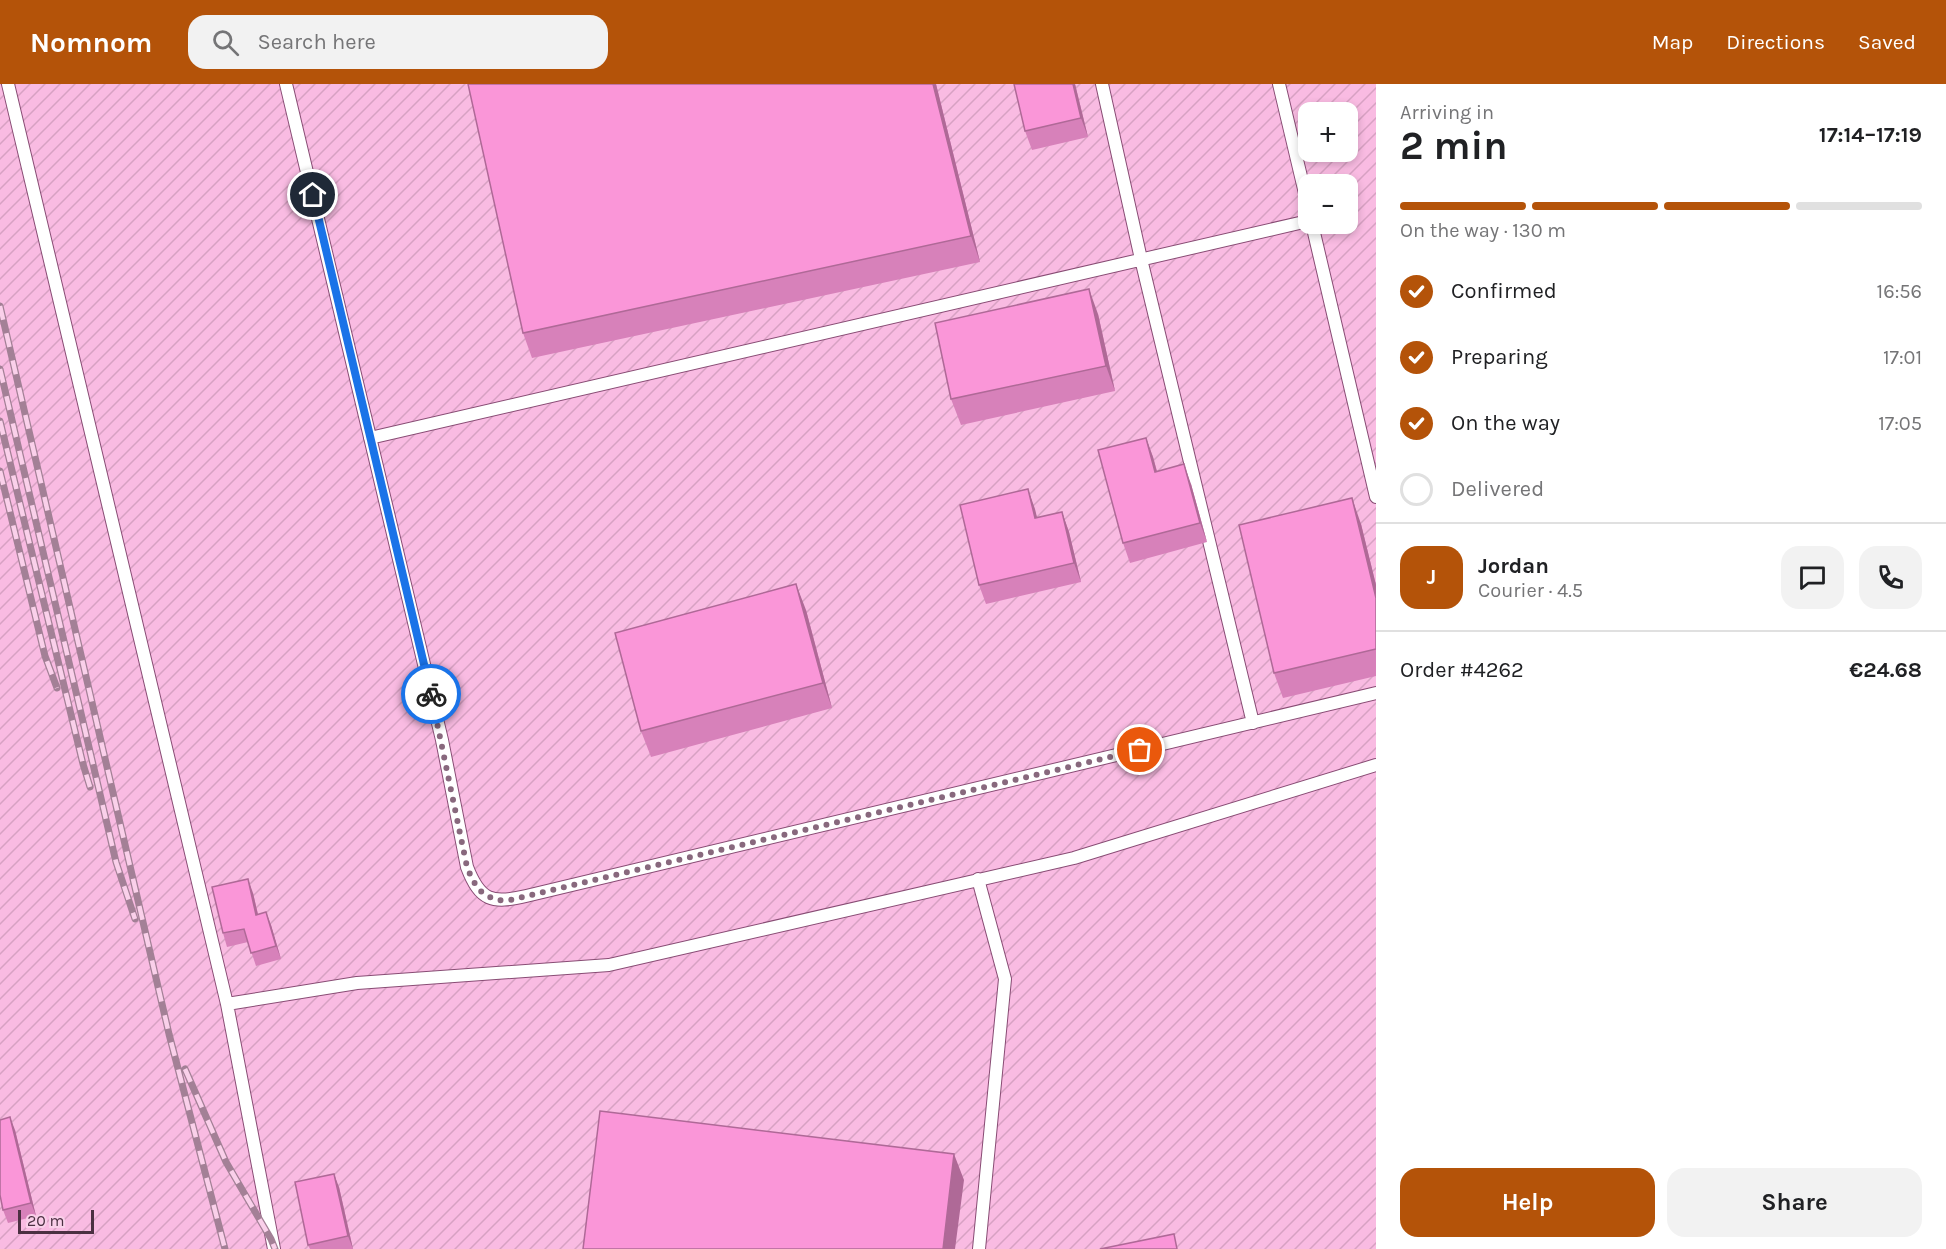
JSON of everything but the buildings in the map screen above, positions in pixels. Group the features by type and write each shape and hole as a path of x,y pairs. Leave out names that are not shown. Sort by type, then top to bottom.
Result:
{"lane":[{"path":"8,84 227,1004 274,1249"},
{"path":"286,84 442,740 467,867 480,892 492,899 506,901 1376,693"},
{"path":"1102,84 1253,723"},
{"path":"1279,84 1300,174"},
{"path":"370,438 1298,223"},
{"path":"1314,234 1376,497"},
{"path":"227,1004 357,983 609,965 1074,858 1376,765"},
{"path":"978,879 1005,979 979,1249"}],"shaded area":[{"path":"0,84 1376,84 1376,1249 0,1249"}],"railway":[{"path":"0,306 169,1034 225,1249"},
{"path":"0,369 116,862 135,919"},
{"path":"0,421 90,787"},
{"path":"0,471 45,656 57,688"},
{"path":"185,1069 226,1162 275,1249"}],"way so far":[{"path":"431,694 467,867 480,892 492,899 506,901 1140,750"}],"route":[{"path":"313,195 431,694"}]}
